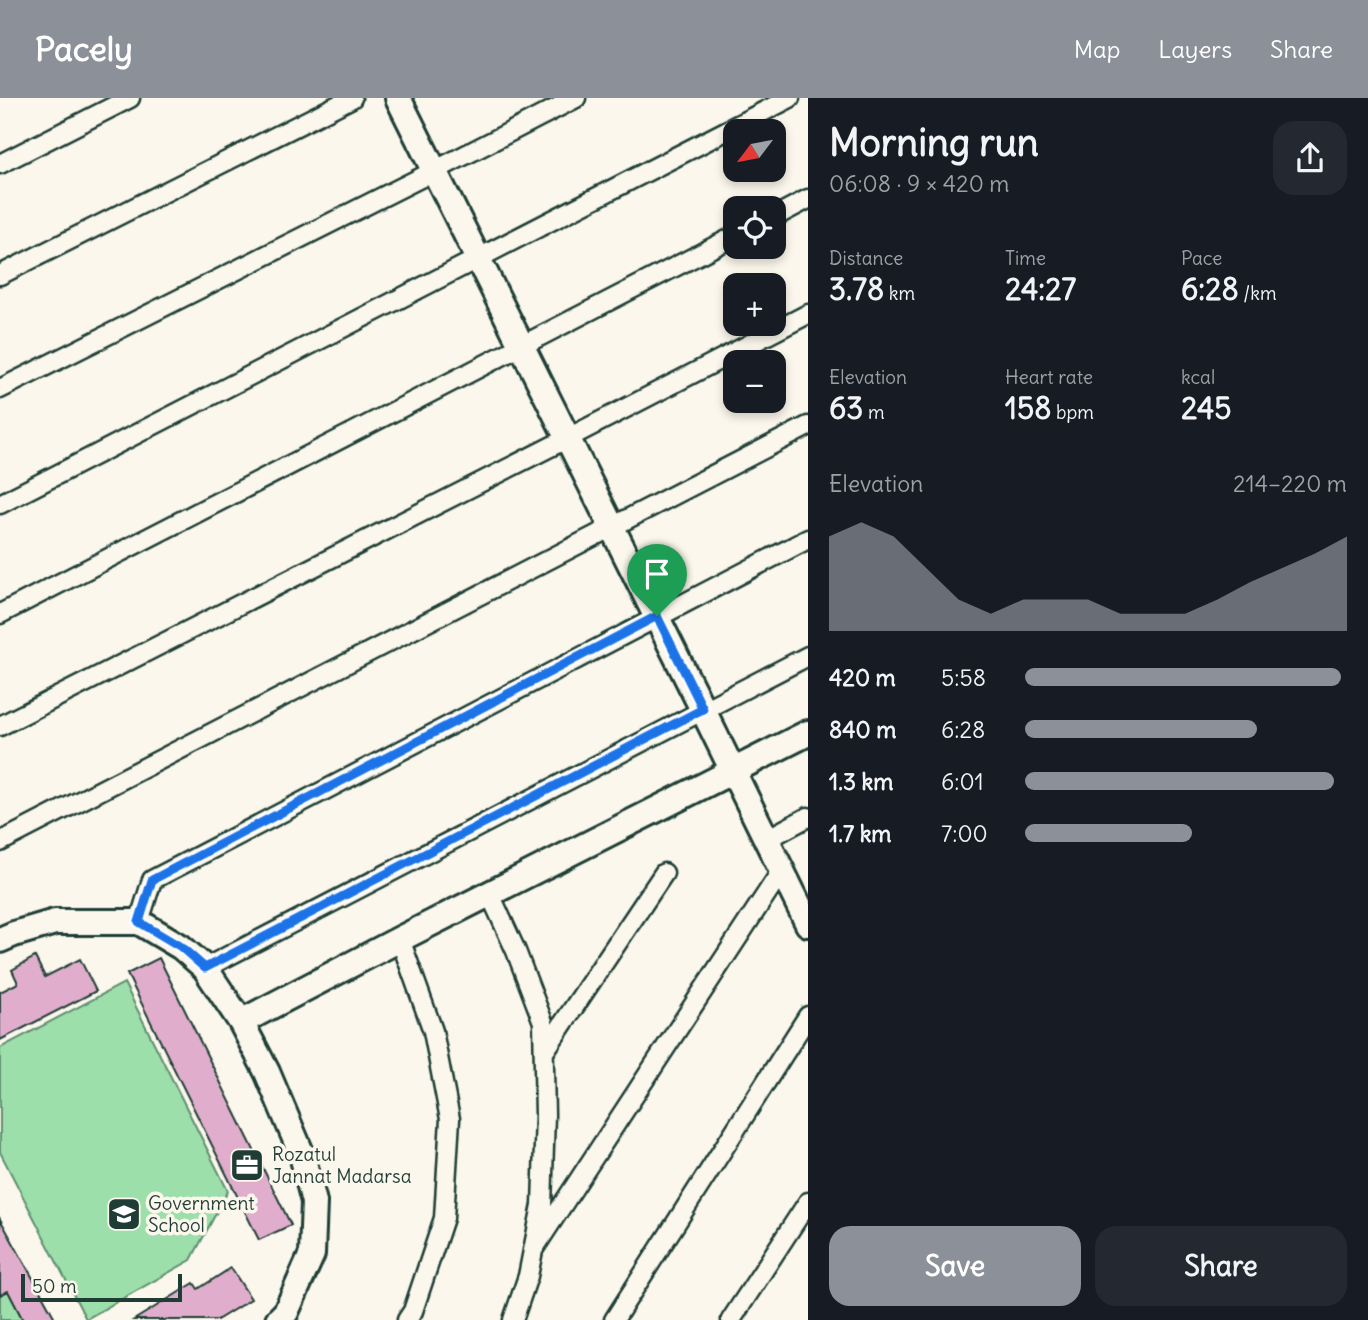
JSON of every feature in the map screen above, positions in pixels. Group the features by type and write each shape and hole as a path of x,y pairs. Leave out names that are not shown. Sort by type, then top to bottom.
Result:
{"street":[{"path":"0,164 130,98"},
{"path":"0,275 352,98"},
{"path":"398,98 808,924"},
{"path":"0,389 576,98"},
{"path":"0,504 790,98"},
{"path":"786,211 808,199"},
{"path":"0,614 723,242"},
{"path":"0,726 808,314"},
{"path":"0,842 808,426"},
{"path":"139,922 152,880 808,539"},
{"path":"205,968 808,656"},
{"path":"241,1022 808,733"},
{"path":"766,839 808,817"},
{"path":"533,1250 782,870"},
{"path":"544,1052 664,873"},
{"path":"491,894 543,1022 545,1115 542,1205 528,1276 513,1320"},
{"path":"0,940 55,922 139,922 181,947 205,968 241,1022 267,1072 302,1155 314,1202 312,1254 286,1312 278,1320"},
{"path":"400,939 433,1031 450,1119 444,1218 413,1311 407,1320"},
{"path":"614,1320 808,1016"},
{"path":"731,1320 808,1202"}],"green space":[{"path":"124,983 228,1191 191,1260 86,1319 0,1152 0,1048"},
{"path":"8,1291 23,1320 0,1320 0,1295"}],"building":[{"path":"35,957 45,977 80,959 96,991 0,1040 0,992 18,983 12,970"},
{"path":"159,958 291,1225 259,1240 127,974"},
{"path":"0,1219 56,1320 23,1320 8,1291 0,1295"},
{"path":"231,1268 251,1299 217,1320 134,1320 194,1283 198,1289"}],"place":[{"name":"Rozatul Jannat Madarsa","path":"247,1165"},
{"name":"Government School","path":"124,1214"}],"route":[{"path":"657,616 703,709 205,968 181,947 139,922 152,880 657,616"}]}
